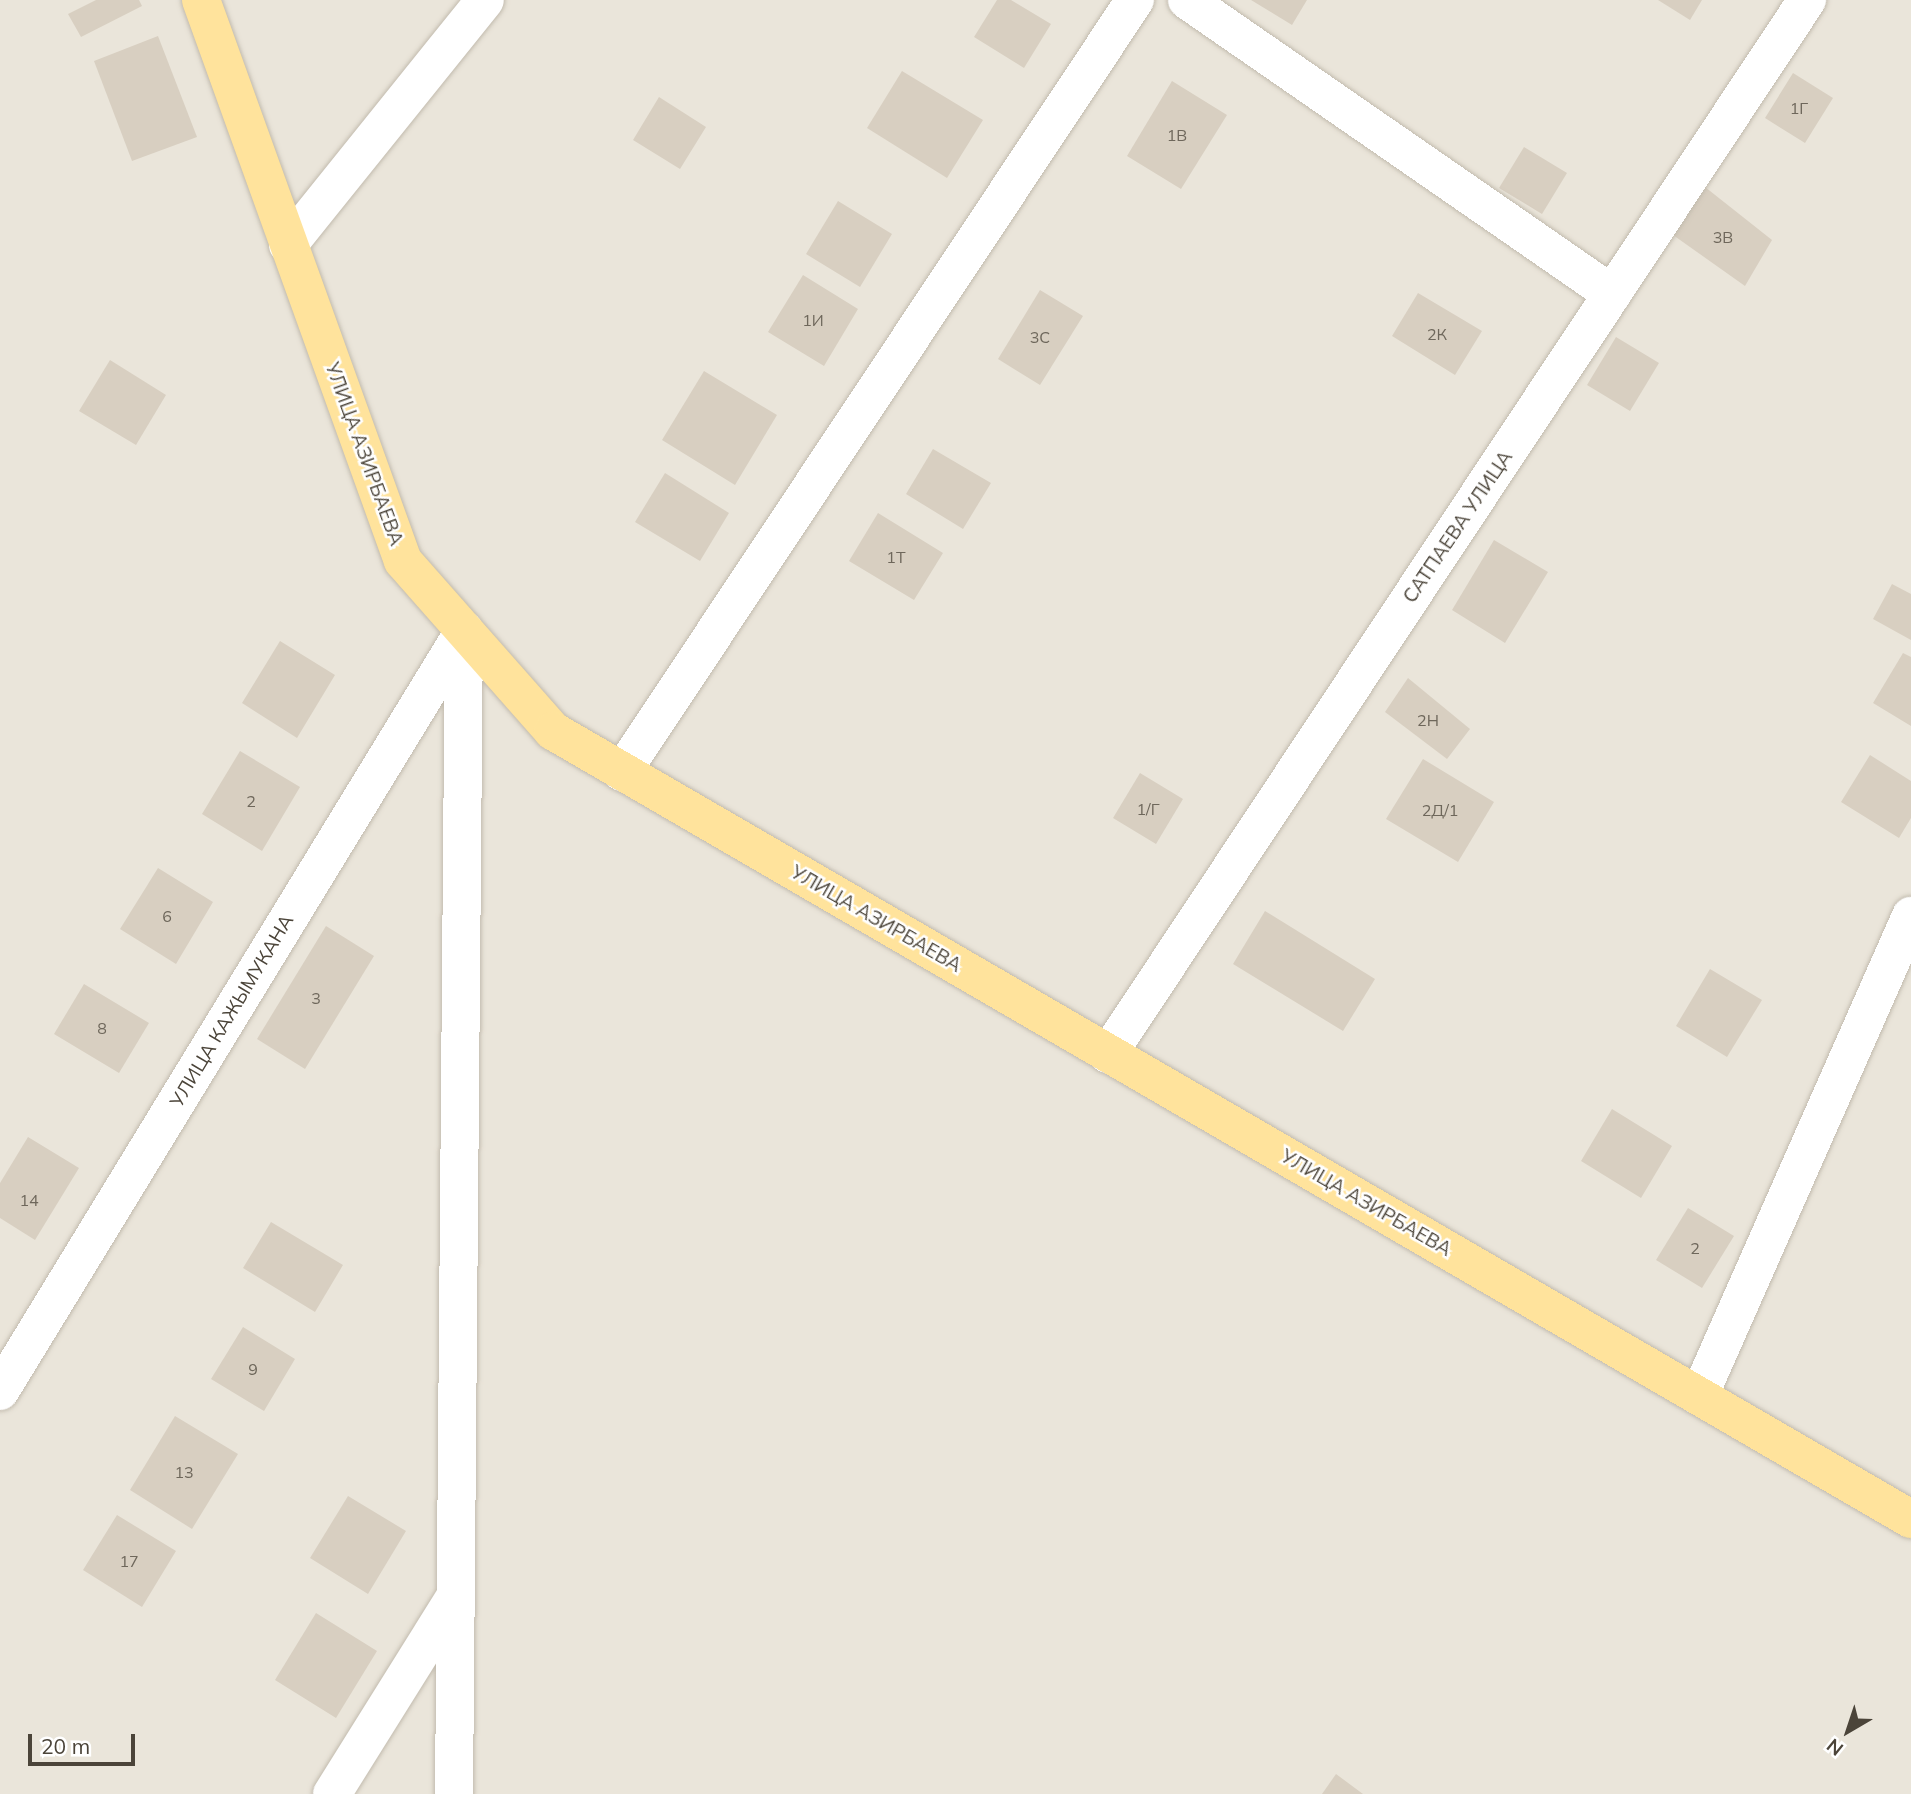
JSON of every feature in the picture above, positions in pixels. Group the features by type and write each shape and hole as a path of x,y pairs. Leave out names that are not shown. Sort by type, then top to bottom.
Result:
{"main road":[{"name":"УЛИЦА АЗИРБАЕВА","path":"201,0 403,561 553,731 1911,1519"}],"street":[{"path":"288,245 485,0"},
{"path":"622,772 1135,0"},
{"path":"1187,0 1612,294"},
{"name":"САТПАЕВА УЛИЦА","path":"1108,1054 1807,0"},
{"path":"454,1794 464,631"},
{"name":"УЛИЦА КАЖЫМУКАНА","path":"0,1391 464,631"},
{"path":"1699,1396 1911,916"},
{"path":"331,1794 455,1597"}],"shaded area":[{"path":"0,0 1911,0 1911,1794 0,1794"}],"building":[{"path":"96,0 139,0 142,6 81,37 68,14"},
{"path":"997,0 1011,0 1051,24 1024,68 974,37"},
{"path":"1251,0 1307,0 1292,25"},
{"path":"1658,0 1702,0 1690,20"},
{"path":"158,36 197,137 132,161 94,61"},
{"path":"902,71 983,120 947,178 867,128"},
{"path":"1793,73 1833,98 1805,143 1765,118"},
{"path":"1172,81 1227,115 1181,189 1127,156"},
{"path":"659,97 706,127 680,169 633,140"},
{"path":"1524,147 1567,173 1542,214 1499,188"},
{"path":"1705,187 1772,240 1745,286 1673,235"},
{"path":"838,201 892,234 860,287 806,254"},
{"path":"803,275 858,309 824,366 768,332"},
{"path":"1040,290 1083,316 1040,385 998,359"},
{"path":"1418,293 1482,331 1455,375 1392,336"},
{"path":"1616,337 1659,363 1630,411 1587,385"},
{"path":"110,360 166,395 136,445 79,411"},
{"path":"704,371 777,415 735,485 662,440"},
{"path":"933,449 991,483 963,529 906,494"},
{"path":"665,473 729,513 700,561 635,522"},
{"path":"878,513 943,553 914,600 849,561"},
{"path":"1494,540 1548,572 1505,643 1452,610"},
{"path":"1892,584 1911,594 1911,640 1873,619"},
{"path":"280,641 335,675 297,738 242,703"},
{"path":"1903,653 1911,657 1911,726 1873,703"},
{"path":"1408,678 1470,729 1447,759 1385,712"},
{"path":"240,751 300,787 262,851 202,814"},
{"path":"1870,755 1911,781 1911,818 1899,838 1841,802"},
{"path":"1423,759 1494,802 1458,862 1386,819"},
{"path":"1140,773 1183,799 1156,844 1113,818"},
{"path":"158,868 213,902 176,964 120,929"},
{"path":"1265,911 1375,979 1343,1031 1233,964"},
{"path":"326,926 374,956 305,1069 257,1039"},
{"path":"1710,969 1762,1000 1727,1057 1676,1026"},
{"path":"84,984 149,1023 119,1073 54,1034"},
{"path":"1612,1109 1672,1146 1641,1198 1581,1161"},
{"path":"28,1137 79,1168 35,1240 0,1218 0,1183"},
{"path":"1688,1208 1734,1236 1702,1288 1656,1260"},
{"path":"271,1222 343,1265 315,1312 243,1268"},
{"path":"243,1327 295,1359 264,1411 211,1379"},
{"path":"175,1416 238,1454 192,1529 130,1490"},
{"path":"348,1496 406,1531 368,1594 310,1558"},
{"path":"117,1515 176,1551 142,1607 83,1570"},
{"path":"316,1613 377,1651 336,1718 275,1680"},
{"path":"1336,1774 1363,1794 1322,1794"}]}
